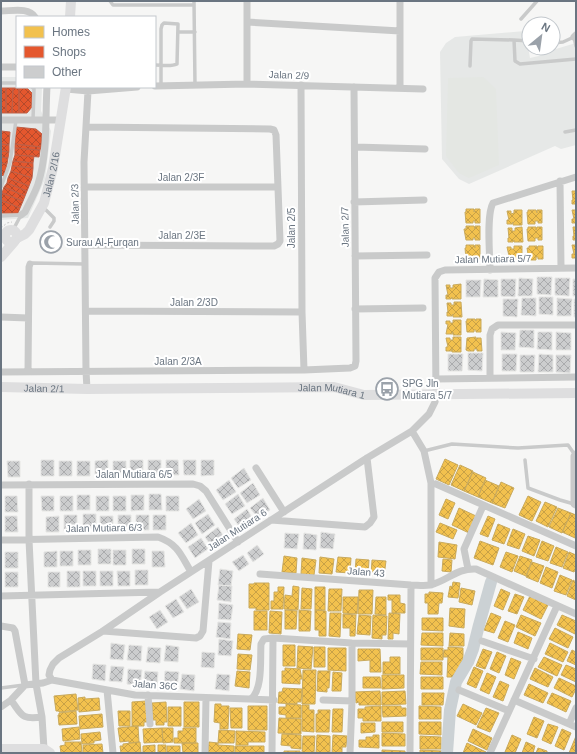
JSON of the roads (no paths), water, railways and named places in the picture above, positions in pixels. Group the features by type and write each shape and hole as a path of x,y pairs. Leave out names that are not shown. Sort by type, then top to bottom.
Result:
{"street":[{"path":"70,16 71,1"},
{"path":"246,1 247,84"},
{"path":"400,1 400,88"},
{"path":"1,10 28,10 34,16"},
{"path":"247,22 400,31"},
{"path":"1,67 16,67"},
{"name":"Jalan 2/9","path":"158,85 195,86 247,84 423,89"},
{"name":"Jalan 2/5","path":"300,85 304,370"},
{"name":"Jalan 2/7","path":"354,87 355,366"},
{"path":"21,215 25,212 38,185 43,162 47,88"},
{"path":"66,88 88,91 125,88"},
{"name":"Jalan 2/16","path":"1,256 9,235 25,234 42,207 54,168 66,88"},
{"name":"Jalan 2/3","path":"88,91 84,162 86,371 88,389"},
{"path":"1,120 61,120"},
{"path":"86,128 274,130 276,135 278,187"},
{"path":"355,147 425,149"},
{"path":"490,270 490,216 491,207 493,204 497,201 576,177"},
{"path":"560,181 561,268"},
{"name":"Jalan 2/3F","path":"84,187 278,187"},
{"name":"Jalan 2/3E","path":"85,245 274,246 280,241 278,187"},
{"path":"354,202 424,200"},
{"path":"355,256 426,256"},
{"path":"28,372 30,264"},
{"name":"Jalan Mutiara 5/7","path":"436,395 436,277 440,271 576,268"},
{"path":"355,309 423,308"},
{"name":"Jalan 2/3D","path":"86,311 302,312"},
{"path":"1,317 28,318"},
{"path":"490,378 490,335 492,329 498,325 576,325"},
{"name":"Jalan 2/3A","path":"1,372 304,370 350,368 355,366"},
{"path":"436,379 576,377"},
{"name":"Jalan 2/1","path":"1,387 88,389"},
{"name":"Jalan Mutiara 1","path":"88,389 334,387 364,395 576,393"},
{"name":"Jalan Mutiara 6","path":"52,680 49,675 50,670 59,658 103,631 160,592 367,458 412,431 429,414 436,395"},
{"path":"412,431 424,451 431,483 431,585"},
{"path":"575,455 575,504"},
{"path":"272,520 365,527 374,517 367,458"},
{"path":"256,468 284,512"},
{"path":"1,749 47,751 36,684 29,484"},
{"name":"Jalan Mutiara 6/5","path":"1,485 193,484 200,486 206,491 238,542"},
{"path":"436,484 576,546"},
{"path":"483,506 464,550 468,569 476,569 576,614"},
{"name":"Jalan Mutiara 6/3","path":"1,540 158,537 175,546 191,572"},
{"path":"103,631 196,638 200,636 203,631 208,561"},
{"name":"Jalan 43","path":"260,574 411,585 431,585 468,569"},
{"path":"410,753 411,585"},
{"path":"1,596 160,592"},
{"path":"490,753 557,606"},
{"path":"1,626 10,626 13,628 25,685 11,700 1,707"},
{"path":"251,700 256,696 259,688 261,644 264,640 273,638 410,644"},
{"path":"272,753 274,700 273,638"},
{"path":"482,641 534,659"},
{"path":"350,753 352,642"},
{"name":"Jalan 36C","path":"25,685 52,680 107,690 148,695 274,700"},
{"path":"107,690 113,753"},
{"path":"459,690 509,711"},
{"path":"148,695 150,724"},
{"path":"205,753 206,698"},
{"path":"11,700 23,716 27,718 42,717"},
{"path":"323,700 352,701"},
{"path":"514,700 572,725 576,708"}],"lane":[{"path":"110,1 113,5 194,3 195,86"},
{"path":"524,16 537,1"},
{"path":"156,65 161,65 177,64 178,24 164,23 162,25 161,65 158,85"},
{"path":"178,32 195,32"},
{"path":"561,42 575,36 576,46"},
{"path":"470,66 472,39 521,40"},
{"path":"514,40 516,61 520,64 576,58"},
{"path":"1,83 16,83"},
{"path":"33,88 33,120"},
{"path":"1,187 10,163 16,120"},
{"path":"565,132 576,130"},
{"path":"42,207 54,218 54,221 50,227"},
{"path":"1,216 21,215"},
{"path":"9,235 21,215"},
{"path":"30,264 85,264"},
{"path":"424,451 452,444 518,448 568,445 575,455"},
{"path":"525,460 528,488 575,504"},
{"path":"1,688 25,685"}],"waterway":[{"path":"447,753 450,710 456,682 468,662 473,649 491,582"}],"place":[{"name":"Surau Al-Furqan","path":"51,242"},
{"name":"SPG Jln Mutiara 5/7","path":"387,389"}]}
